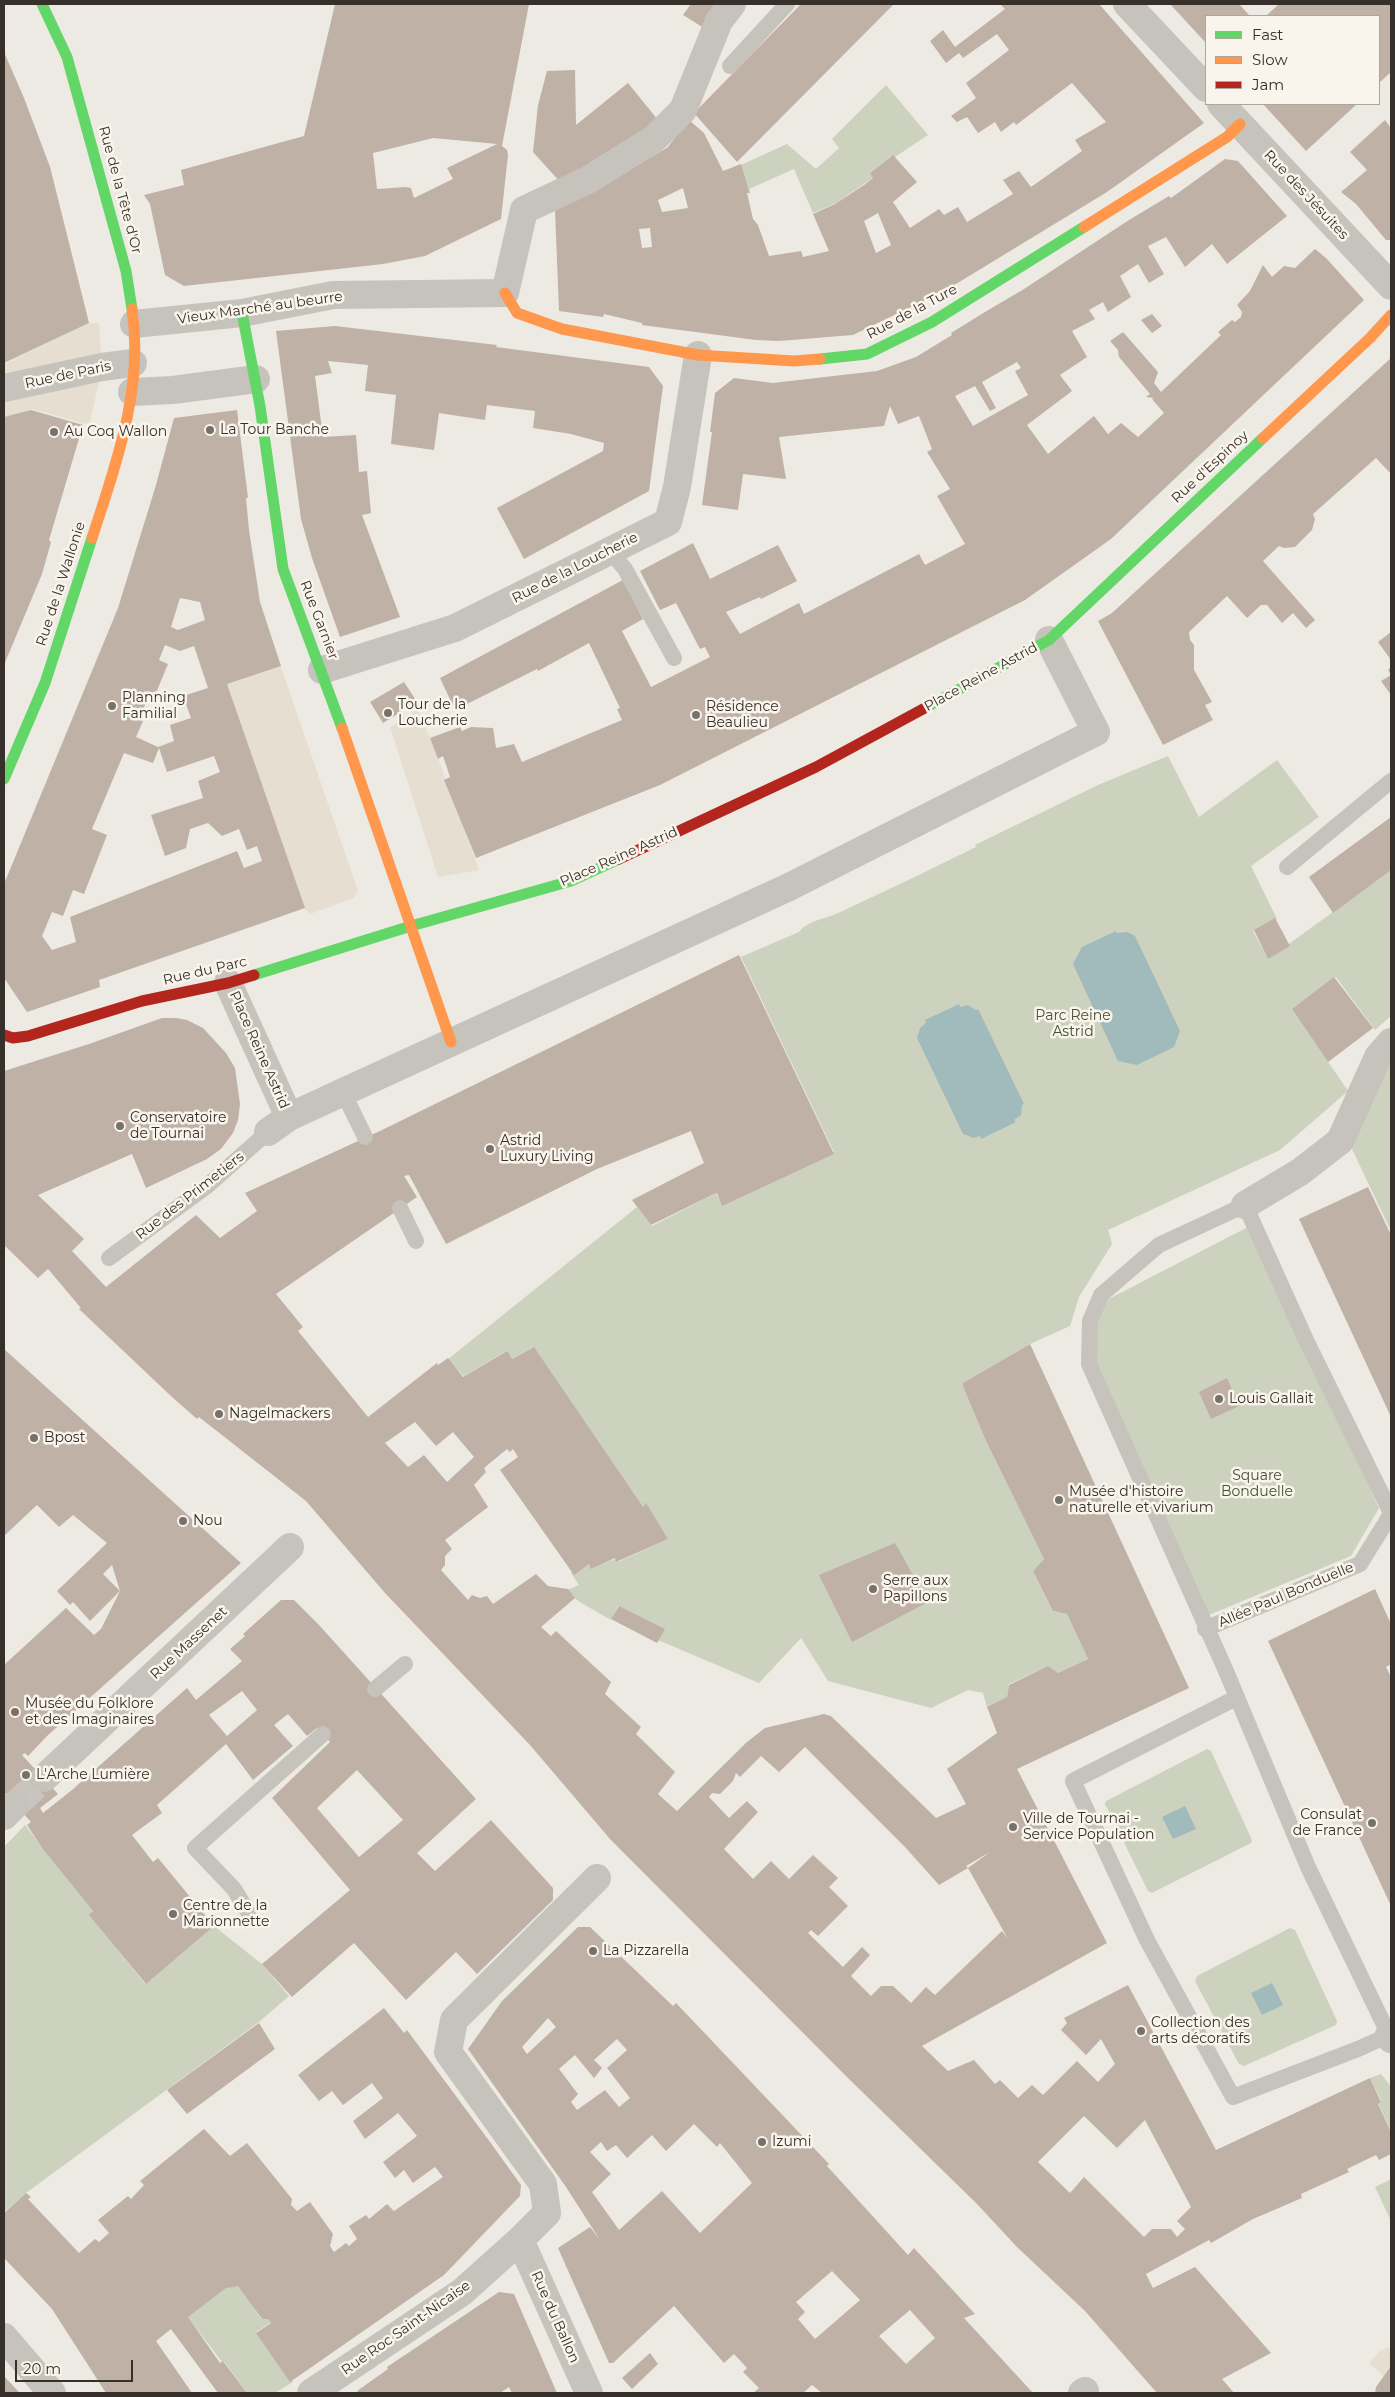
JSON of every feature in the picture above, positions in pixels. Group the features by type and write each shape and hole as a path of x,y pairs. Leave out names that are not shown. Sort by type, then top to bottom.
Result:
{"street":[{"name":"Rue de la Tête d'Or","path":"42,4 67,57 126,271 134,324 132,392"},
{"path":"505,293 524,210 588,180 654,139 683,110 719,21 732,4"},
{"path":"1127,4 1205,87"},
{"name":"Rue des Jésuites","path":"1222,105 1391,286"},
{"name":"Rue de la Ture","path":"505,293 517,313 562,329 698,354 794,361 867,354 932,322 1227,137 1240,124"},
{"name":"Vieux Marché au beurre","path":"134,324 242,313 333,295 505,293"},
{"name":"Rue Garnier","path":"242,313 256,380 283,569 322,670 411,926"},
{"name":"Rue d'Espinoy","path":"1049,640 1370,338 1391,315"},
{"name":"Rue de la Loucherie","path":"322,670 455,628 668,522 677,487 698,354"},
{"name":"Rue de Paris","path":"4,388 133,362"},
{"path":"132,392 173,390 256,380"},
{"name":"Rue de la Wallonie","path":"4,779 45,682 122,444 132,392"},
{"name":"Place Reine Astrid","path":"228,983 279,1124 450,1042 789,887 1096,732 1049,640 816,767 571,882 411,926"},
{"path":"411,926 450,1042"},
{"name":"Rue du Parc","path":"4,1036 14,1038 28,1036 142,1001 228,983 411,926"},
{"name":"Allée Paul Bonduelle","path":"1245,1205 1300,1172 1340,1141 1378,1057 1391,1042"},
{"name":"Rue Massenet","path":"44,1778 290,1547"},
{"name":"Rue Roc Saint-Nicaise","path":"311,2393 462,2292 547,2213 543,2184 448,2052 454,2020 597,1878"},
{"name":"Rue du Ballon","path":"520,2240 589,2393"},
{"path":"4,2337 52,2393"}],"lane":[{"path":"730,66 787,4"},
{"path":"610,551 625,569 674,658"},
{"path":"1287,867 1391,781"},
{"path":"343,1092 365,1137"},
{"name":"Rue des Primetiers","path":"109,1258 207,1186 279,1124"},
{"name":"Allée Paul Bonduelle","path":"1245,1205 1306,1340 1391,1514 1360,1564 1205,1629 1089,1364 1090,1321 1101,1295 1159,1245 1245,1205"},
{"path":"400,1208 416,1241"},
{"path":"1205,1629 1236,1698 1308,1868 1390,2037 1233,2097 1147,1940 1072,1781 1236,1698"},
{"path":"375,1689 405,1664"},
{"path":"248,1912 234,1888 195,1848 323,1734"}],"green space":[{"path":"886,85 928,135 895,157 891,156 870,173 874,177 836,203 813,213 794,169 749,189 741,165 787,144 816,169 839,148 832,139"},
{"name":"Parc Reine Astrid","path":"1168,756 1199,817 1277,760 1319,817 1251,866 1277,919 1253,931 1268,959 1391,870 1391,1016 1375,1030 1336,977 1292,1009 1348,1091 1280,1150 1108,1230 1112,1244 1079,1297 1070,1326 1030,1344 963,1383 986,1441 1044,1559 1033,1571 1053,1611 1067,1614 1088,1659 1058,1673 1048,1666 1009,1684 1007,1697 987,1707 983,1693 968,1690 931,1708 828,1681 801,1638 759,1683 658,1640 664,1629 618,1606 611,1620 578,1601 567,1590 579,1585 571,1573 588,1563 592,1568 615,1559 618,1562 668,1539 646,1504 642,1507 533,1347 512,1359 506,1351 464,1376 447,1360 637,1207 652,1226 716,1193 721,1203 834,1152 741,957 799,932 806,925 836,914 924,873 976,847 975,845 1098,785"},
{"path":"1391,1057 1391,1231 1350,1145"},
{"name":"Square Bonduelle","path":"1248,1227 1379,1508 1351,1556 1204,1617 1096,1363 1099,1304"},
{"path":"1207,1749 1211,1751 1252,1840 1251,1843 1152,1893 1148,1891 1105,1804 1106,1801"},
{"path":"25,1825 93,1911 90,1915 145,1984 214,1926 263,1965 289,1996 259,2022 26,2193 4,2212 4,1847"},
{"path":"1290,1928 1295,1930 1337,2021 1336,2025 1244,2066 1239,2064 1195,1981 1197,1976"},
{"path":"1381,2074 1391,2087 1391,2131 1379,2105 1381,2100 1370,2078"},
{"path":"1391,2179 1391,2221 1375,2187"},
{"path":"239,2285 261,2319 269,2317 270,2323 256,2332 293,2382 275,2393 247,2393 224,2361 222,2362 187,2316 227,2287"}],"shaded area":[{"path":"89,323 99,323 102,367 90,422 85,424 33,409 4,418 4,364"},
{"path":"280,664 358,891 354,898 310,914 304,908 226,683"},
{"path":"418,709 479,870 438,877 390,727"},
{"path":"1391,2348 1391,2366 1384,2376 1369,2363 1380,2351"}],"water":[{"path":"1116,931 1117,933 1127,932 1135,936 1180,1031 1174,1047 1137,1065 1118,1061 1073,964 1082,947"},
{"path":"959,1004 960,1007 968,1005 976,1010 978,1009 1024,1104 1022,1105 1021,1115 1014,1120 1016,1122 981,1139 980,1136 974,1138 963,1134 917,1038 920,1028 926,1023 925,1020"},
{"path":"1185,1806 1196,1829 1173,1839 1162,1817"},
{"path":"1272,1983 1283,2005 1262,2015 1251,1993"}],"building":[{"path":"335,4 529,4 502,146 507,150 508,155 501,219 425,256 383,264 184,286 165,275 150,204 144,195 184,185 181,170 304,136","holes":["433,138 497,144 447,168 453,179 414,198 411,188 377,189 373,153"]},
{"path":"691,4 719,4 704,28 683,15"},
{"path":"801,4 894,4 737,162 694,113"},
{"path":"1000,4 1099,4 1204,123 1107,192 946,290 853,335 779,341 756,340 642,325 642,323 604,314 603,317 559,311 555,210 667,148 689,120 704,133 723,171 741,164 750,193 747,193 753,219 758,225 769,256 801,251 803,257 829,251 813,214 835,204 864,185 873,178 870,173 893,155 917,182 893,202 910,228 939,209 944,215 958,207 967,222 1013,194 1003,180 1019,171 1031,187 1082,151 1075,140 1106,122 1072,83 1016,125 1014,122 1001,132 995,122 978,133 967,117 957,122 951,116 976,98 966,83 1009,50 997,34 963,58 959,53 946,63 930,41 943,30 955,47 1005,9","holes":["683,188 688,208 662,212 658,200","878,213 891,245 876,253 864,221","650,228 652,247 642,248 639,229"]},
{"path":"1170,4 1239,4 1249,15 1205,15 1205,42"},
{"path":"1279,4 1391,4 1391,72 1380,82 1380,15 1267,15"},
{"path":"4,52 50,167 89,323 4,363"},
{"path":"575,70 576,125 628,83 662,125 561,183 533,152 538,105 547,71"},
{"path":"1264,105 1356,105 1306,151"},
{"path":"1385,120 1391,128 1391,240 1386,240 1356,204 1341,192 1367,170 1350,152"},
{"path":"1225,159 1238,161 1287,216 1227,264 1212,244 1185,267 1166,237 1148,246 1164,274 1149,283 1138,264 1120,276 1131,297 1108,312 1103,302 1089,310 1095,319 1072,331 1087,357 1060,375 1072,391 1027,425 1048,454 1094,416 1108,434 1121,423 1138,437 1164,413 1152,399 1154,398 1146,397 1150,394 1119,357 1118,350 1110,341 1123,332 1158,372 1154,383 1161,392 1221,335 1218,332 1232,320 1235,322 1241,317 1242,312 1237,305 1250,291 1263,265 1272,277 1284,266 1295,268 1315,249 1326,258 1364,300 1111,539 1025,600 660,785 476,858 444,780 450,777 443,756 438,759 430,738 460,727 462,731 471,727 493,728 496,748 514,744 522,762 622,720 617,709 620,708 589,643 538,671 537,669 455,710 440,678 623,580 643,619 622,631 651,687 710,657 705,647 700,649 676,603 660,610 640,571 693,543 710,579 778,545 797,581 761,599 760,597 726,612 740,634 799,603 804,614 919,554 925,565 965,544 937,496 950,489 927,452 932,449 919,416 898,424 890,406 884,426 779,437 786,479 743,474 738,510 702,505 712,432 710,432 715,393 734,378 773,383 877,371 916,357 1129,220 1169,196 1171,198","holes":["1017,362 1021,368 1015,371 1028,395 973,426 955,396 975,386 990,411 996,408 982,382"]},
{"path":"1152,314 1162,326 1152,333 1141,320"},
{"path":"335,326 497,345 496,347 649,367 663,386 649,491 524,559 497,508 603,451 604,443 571,434 533,428 535,411 487,405 485,420 439,413 434,450 391,444 396,395 365,391 368,365 328,361 332,373 315,376 323,437 356,435 359,472 367,471 371,513 362,515 400,617 340,637 312,558 301,519 276,331"},
{"path":"1391,358 1391,474 1376,458 1313,514 1315,519 1312,530 1295,547 1284,548 1279,546 1263,561 1315,620 1306,628 1293,613 1282,623 1267,605 1261,605 1247,618 1227,596 1189,632 1190,640 1194,645 1194,670 1212,702 1205,705 1213,720 1163,745 1098,621 1112,613"},
{"path":"31,410 83,425 49,540 51,542 42,574 4,665 4,417"},
{"path":"237,410 248,498 246,498 249,530 260,602 281,666 227,684 305,908 99,980 100,987 27,1012 4,978 4,884 118,608 156,485 174,418","holes":["180,598 200,602 205,620 178,630 171,627","165,645 180,651 194,646 208,688 183,696 191,718 170,725 174,741 158,747 136,737 143,721 139,719 148,698 153,700 168,664 159,660","159,748 167,772 214,756 220,772 198,781 203,798 151,815 165,856 186,848 190,829 208,823 222,836 239,829 247,850 257,846 262,861 244,868 237,851 70,917 76,942 52,950 42,936 52,912 63,916 73,890 84,894 107,835 92,829 124,753 153,763"]},
{"path":"1391,632 1391,660 1378,642"},
{"path":"1391,675 1391,695 1381,681"},
{"name":"Tour de la Loucherie","path":"404,682 417,702 383,723 370,702"},
{"path":"1391,817 1391,870 1333,913 1309,877"},
{"path":"1275,918 1290,946 1268,959 1254,930"},
{"path":"739,955 834,1154 722,1206 717,1193 651,1225 632,1200 704,1163 691,1131 597,1169 446,1244 409,1175 404,1176 417,1197 276,1294 303,1327 298,1331 368,1417 437,1363 438,1365 448,1358 463,1377 507,1351 512,1359 534,1347 643,1507 646,1503 668,1539 616,1562 615,1558 591,1569 589,1564 574,1575 500,1470 518,1457 513,1449 510,1452 507,1449 484,1468 486,1472 474,1485 488,1507 445,1540 452,1549 445,1556 445,1565 441,1570 468,1600 472,1595 480,1598 487,1596 493,1604 536,1574 548,1586 568,1589 575,1598 541,1627 551,1636 556,1631 611,1682 605,1694 641,1727 636,1734 675,1772 658,1794 677,1811 747,1742 765,1728 824,1714 831,1716 936,1818 966,1804 947,1769 997,1733 987,1707 1007,1697 1009,1685 1048,1666 1058,1673 1088,1659 1067,1614 1053,1611 1033,1571 1044,1559 986,1441 963,1386 963,1383 1030,1344 1189,1688 1017,1769 1107,1943 922,2046 948,2071 974,2060 995,2084 1000,2080 1018,2098 1032,2085 1043,2095 1077,2061 1098,2082 1115,2064 1101,2039 1086,2055 1061,2030 1067,2023 1064,2018 1128,1985 1216,2150 1370,2078 1381,2102 1378,2104 1391,2132 1391,2154 1379,2160 1376,2155 1347,2169 1349,2172 1301,2194 1302,2198 1253,2219 1211,2243 1209,2240 1146,2274 1153,2288 1195,2267 1271,2353 1222,2379 1234,2393 1157,2393 1085,2311 1017,2247 977,2204 848,2078 610,1839 530,1745 385,1593 306,1501 199,1417 197,1419 172,1397 79,1309 81,1308 48,1269 38,1278 4,1245 4,1071 162,1018 187,1020 203,1028 226,1053 235,1068 240,1104 238,1120 233,1133 221,1149 207,1159 146,1188 132,1154 38,1195 84,1239 72,1251 106,1287 196,1215 220,1238 257,1211 245,1193 382,1130","holes":["415,1422 436,1446 453,1432 474,1457 447,1482 424,1455 408,1467 385,1443","805,1747 905,1847 939,1885 968,1868 1008,1939 1002,1931 935,1995 926,1987 911,2003 893,1986 881,1986 871,1996 851,1976 870,1955 862,1947 843,1967 808,1933 811,1930 818,1936 848,1906 829,1887 838,1878 813,1855 789,1879 771,1861 753,1879 724,1849 758,1812 747,1801 729,1818 709,1797 712,1793 720,1794 733,1781 736,1773 740,1777 761,1756 779,1772","990,1852 968,1868 966,1866","1084,2116 1117,2148 1145,2120 1191,2207 1177,2221 1185,2229 1177,2237 1171,2229 1152,2229 1144,2237 1084,2177 1070,2193 1038,2162"]},
{"path":"1334,977 1373,1028 1328,1062 1292,1009"},
{"path":"1368,1187 1391,1235 1391,1417 1299,1219"},
{"path":"4,1349 241,1563 47,1736 28,1756 25,1753 22,1755 58,1794 40,1808 43,1813 72,1790 187,1688 196,1700 242,1661 230,1649 245,1636 243,1634 281,1600 294,1600 319,1625 476,1799 417,1853 435,1871 491,1820 553,1888 553,1900 477,1974 456,1952 406,2000 354,1943 292,1997 262,1964 350,1890 272,1798 330,1742 317,1728 307,1736 288,1714 274,1725 293,1746 253,1780 226,1744 157,1805 162,1813 132,1835 153,1862 158,1858 214,1926 146,1984 89,1915 93,1911 43,1849 27,1825 31,1822 4,1792 4,1665 66,1608 94,1635 101,1629 120,1591 90,1621 73,1602 70,1605 57,1591 107,1543 73,1515 59,1527 37,1505 4,1536","holes":["112,1565 120,1591 103,1574","242,1691 257,1710 227,1736 209,1715","357,1770 403,1820 359,1857 317,1808"]},
{"name":"Louis Gallait","path":"1227,1378 1239,1406 1211,1419 1199,1392"},
{"name":"Serre aux Papillons","path":"895,1543 928,1602 852,1642 819,1575"},
{"path":"1375,1589 1391,1624 1391,1664 1386,1667 1391,1677 1391,1906 1268,1641"},
{"path":"619,1606 665,1629 657,1643 611,1619"},
{"path":"578,1927 590,1927 673,2006 676,2003 829,2164 827,2166 908,2255 914,2248 975,2314 964,2318 1033,2393 822,2393 812,2385 803,2393 753,2393 759,2388 743,2372 747,2368 734,2354 724,2363 674,2306 613,2363 609,2363 558,2248 590,2227 600,2240 566,2187 468,2049 502,2001","holes":["548,2018 556,2027 527,2054 522,2047","617,2039 627,2050 607,2068 630,2098 619,2107 605,2090 577,2110 571,2102 578,2094 559,2069 575,2055 594,2078 602,2068 594,2060","694,2124 717,2147 720,2143 752,2183 700,2233 662,2191 619,2230 592,2192 611,2174 590,2152 601,2142 607,2151 616,2145 627,2158 652,2135 666,2151","832,2271 860,2300 815,2339 798,2319 805,2312 796,2302","910,2310 935,2338 906,2364 879,2336"]},
{"path":"384,2008 404,2033 407,2030 490,2142 521,2185 520,2196 444,2275 290,2382 256,2333 271,2323 268,2319 262,2319 238,2286 226,2288 188,2317 220,2363 223,2361 247,2393 218,2393 171,2329 156,2341 192,2393 106,2393 52,2309 4,2258 4,2213 26,2193 31,2197 28,2199 79,2253 95,2239 99,2242 109,2233 98,2220 128,2196 131,2199 144,2185 140,2181 204,2129 230,2156 247,2143 292,2199 291,2205 297,2211 310,2202 333,2234 330,2246 334,2252 346,2243 349,2246 357,2239 349,2226 366,2215 369,2219 387,2204 394,2211 443,2177 435,2167 413,2183 404,2170 395,2178 383,2162 417,2136 398,2113 365,2139 353,2121 383,2098 372,2083 343,2105 332,2091 319,2101 298,2075"},
{"path":"259,2023 275,2049 187,2114 167,2090"},
{"path":"499,2292 514,2294 557,2393 512,2393 509,2387 500,2393 358,2393 357,2391 388,2369 387,2367"},
{"path":"650,2353 658,2364 632,2389 622,2378"},
{"path":"1391,2366 1391,2393 1375,2393 1376,2387"},
{"path":"4,2376 16,2389 20,2393 4,2393"}],"tunnel":[{"path":"15,1805 44,1778"}],"traffic: fast":[{"path":"42,4 67,57 126,271 132,309"},
{"path":"820,359 867,354 932,322 1084,227"},
{"path":"242,313 260,406 283,569 342,728"},
{"path":"923,709 1049,640 1263,438"},
{"path":"4,779 45,683 92,538"},
{"path":"254,975 411,926 571,881 619,859"}],"traffic: slow":[{"path":"1084,227 1227,137 1240,124"},
{"path":"505,293 517,313 562,329 698,355 794,361 820,359"},
{"path":"92,538 118,454 131,397 135,338 132,309"},
{"path":"1263,438 1370,338 1391,315"},
{"path":"342,728 451,1042"}],"traffic: jam":[{"path":"619,859 816,767 923,709"},
{"path":"4,1035 13,1038 28,1036 142,1001 228,983 254,975"}],"place":[{"name":"La Tour Banche","path":"210,430"},
{"name":"Au Coq Wallon","path":"54,432"},
{"name":"Planning Familial","path":"112,706"},
{"name":"Tour de la Loucherie","path":"388,713"},
{"name":"Résidence Beaulieu","path":"696,715"},
{"name":"Conservatoire de Tournai","path":"120,1126"},
{"name":"Astrid Luxury Living","path":"490,1149"},
{"name":"Louis Gallait","path":"1219,1399"},
{"name":"Nagelmackers","path":"219,1414"},
{"name":"Bpost","path":"34,1438"},
{"name":"Musée d'histoire naturelle et vivarium","path":"1059,1500"},
{"name":"Nou","path":"183,1521"},
{"name":"Serre aux Papillons","path":"873,1589"},
{"name":"Musée du Folklore et des Imaginaires","path":"15,1712"},
{"name":"L'Arche Lumière","path":"26,1775"},
{"name":"Consulat de France","path":"1372,1823"},
{"name":"Ville de Tournai - Service Population","path":"1013,1827"},
{"name":"Centre de la Marionnette","path":"173,1914"},
{"name":"La Pizzarella","path":"593,1951"},
{"name":"Collection des arts décoratifs","path":"1141,2031"},
{"name":"Izumi","path":"762,2142"}]}
